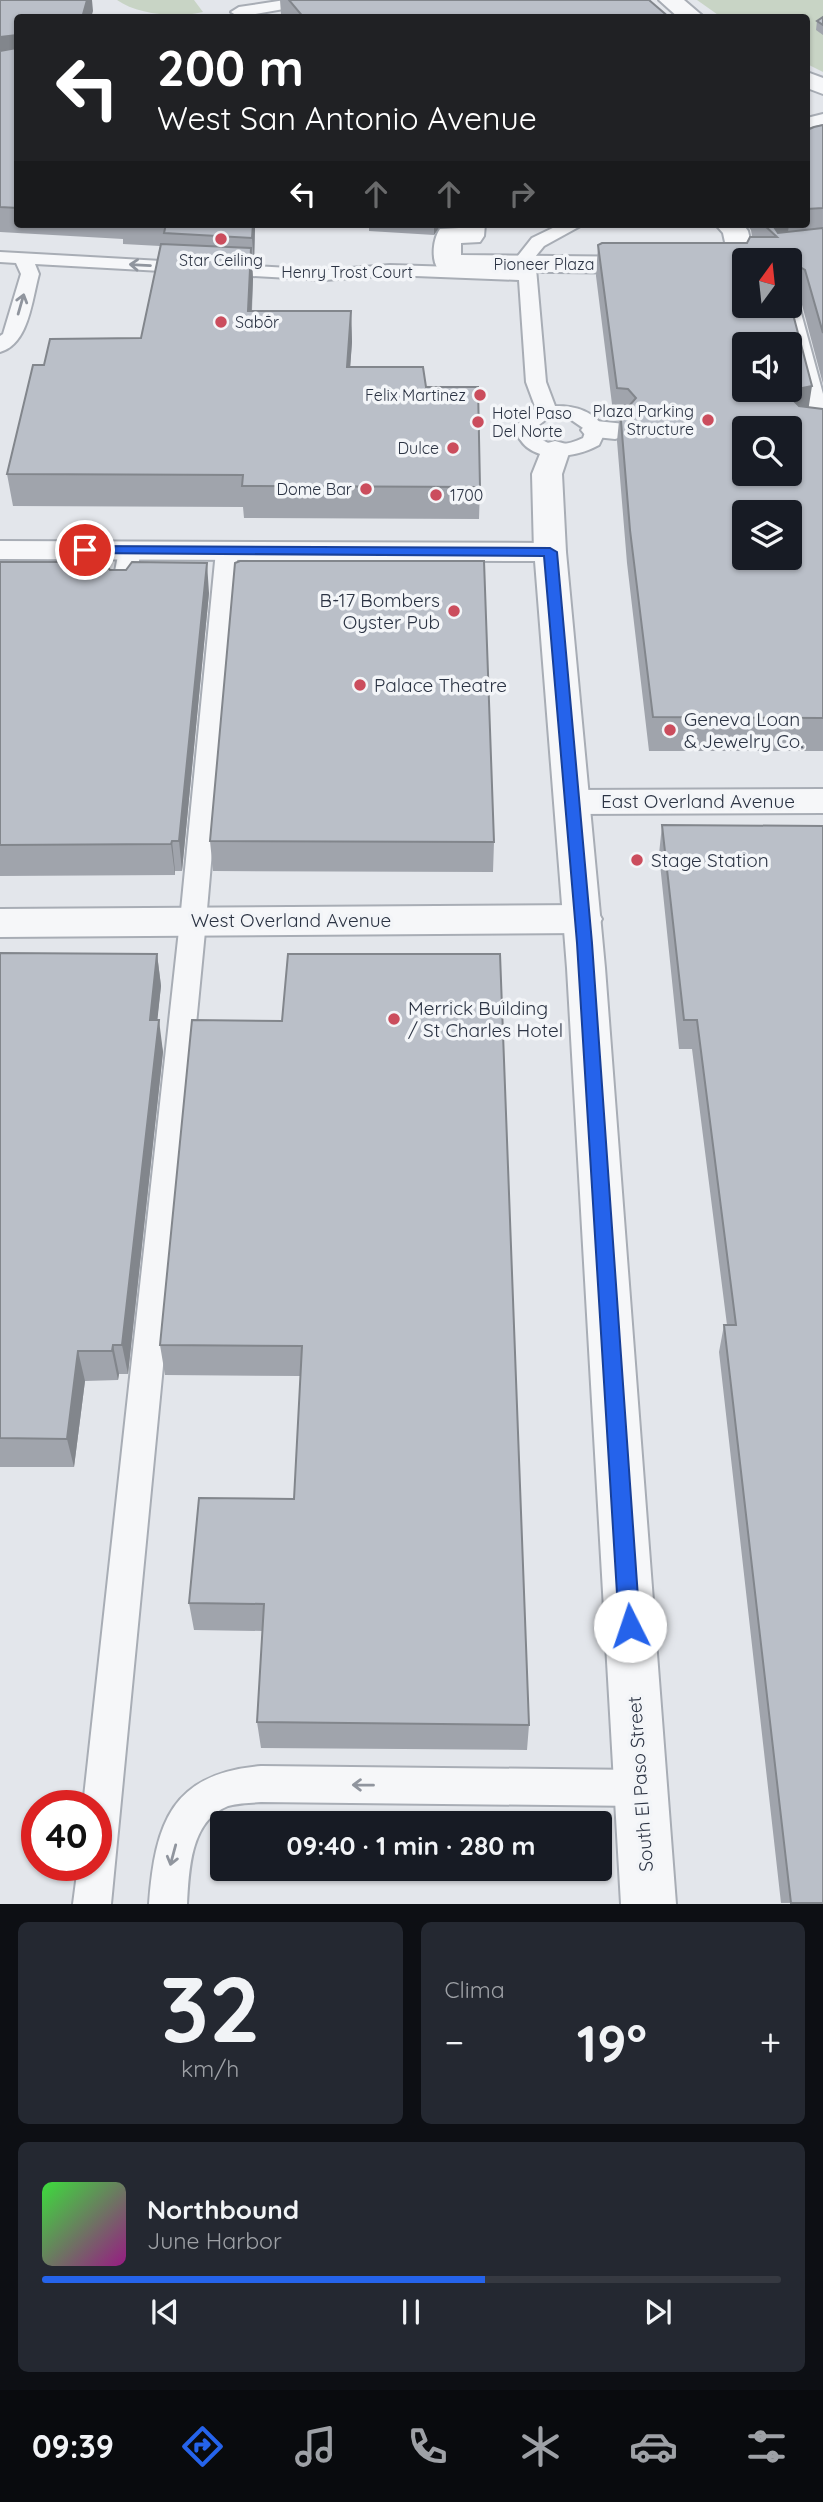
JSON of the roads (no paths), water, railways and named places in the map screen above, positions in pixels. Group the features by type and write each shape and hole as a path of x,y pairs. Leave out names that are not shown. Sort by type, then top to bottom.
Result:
{"street":[{"path":"670,0 689,14"},
{"name":"Pioneer Plaza","path":"471,228 471,236 449,235 447,263 526,270 743,264 732,228"},
{"name":"South El Paso Street","path":"555,450 547,474 550,552 583,919 649,1903"},
{"path":"0,550 550,552"},
{"name":"East Overland Avenue","path":"572,802 823,801"},
{"name":"West Overland Avenue","path":"0,923 583,919"}],"lane":[{"path":"237,10 312,0"},
{"path":"547,412 536,382 526,257 532,247 568,228"},
{"name":"Henry Trost Court","path":"0,257 325,275 390,270 526,270"},
{"path":"0,346 12,336 30,274 23,258"},
{"path":"793,318 818,430"},
{"path":"547,412 577,414 606,430 586,446 577,449 555,450 535,444 525,433 529,421 547,412"},
{"path":"122,593 130,550"},
{"path":"103,1790 193,921 226,551"},
{"path":"167,1903 171,1856 186,1819 200,1802 228,1788 261,1784 640,1788"},
{"path":"92,1903 94,1881"}],"place":[{"name":"Star Ceiling","path":"221,239"},
{"name":"Sabōr","path":"221,322"},
{"name":"Felix Martinez","path":"480,395"},
{"name":"Plaza Parking Structure","path":"708,420"},
{"name":"Hotel Paso Del Norte","path":"478,422"},
{"name":"Dulce","path":"453,448"},
{"name":"Dome Bar","path":"366,489"},
{"name":"1700","path":"436,495"},
{"name":"B-17 Bombers Oyster Pub","path":"454,611"},
{"name":"Palace Theatre","path":"360,685"},
{"name":"Geneva Loan & Jewelry Co.","path":"670,730"},
{"name":"Stage Station","path":"637,860"},
{"name":"Merrick Building / St Charles Hotel","path":"394,1019"}]}
